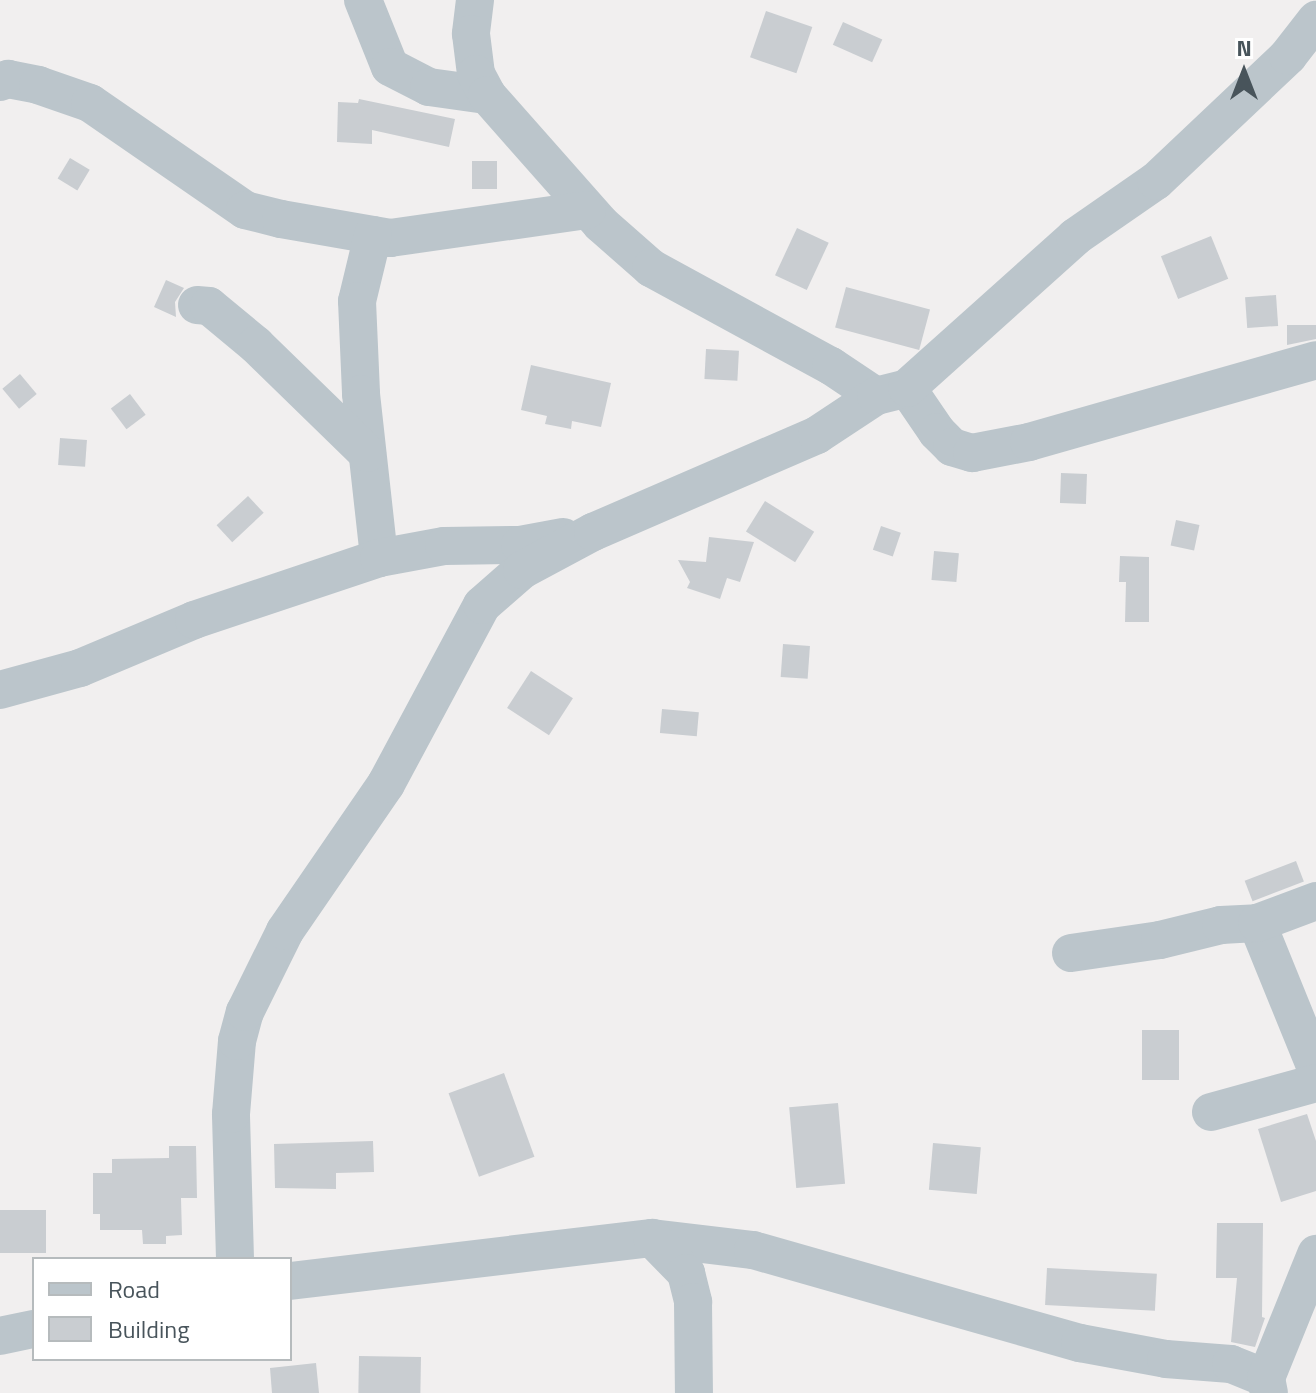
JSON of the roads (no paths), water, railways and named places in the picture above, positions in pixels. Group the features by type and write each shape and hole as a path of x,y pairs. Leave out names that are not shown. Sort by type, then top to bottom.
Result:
{"street":[{"path":"363,0 390,67 429,87 487,95"},
{"path":"475,0 471,34 474,61 476,74 487,95 587,210 651,268 831,366 892,392 952,447 972,453 1101,422 1217,386 1316,360"},
{"path":"235,1257 231,1114 237,1041 245,1012 285,931 386,784 482,605 522,570 593,532 817,435 892,392 1075,237 1156,181 1288,56 1316,20"},
{"path":"0,82 8,79 38,85 90,103 245,210 373,235 406,236 587,210"},
{"path":"373,235 357,301 367,453 379,558"},
{"path":"197,305 209,306 256,345 367,453"},
{"path":"0,690 80,668 194,620 379,558 444,546 520,545 593,532"},
{"path":"444,546 462,555 480,578 482,605"},
{"path":"1071,953 1160,940 1221,925 1257,923 1316,901"},
{"path":"1257,923 1316,1068"},
{"path":"1211,1112 1316,1083"},
{"path":"292,1281 652,1238 753,1250 1080,1343 1166,1359 1231,1364 1268,1386 1316,1254"},
{"path":"652,1238 686,1273 693,1302 694,1393"},
{"path":"0,1336 32,1329"}]}
